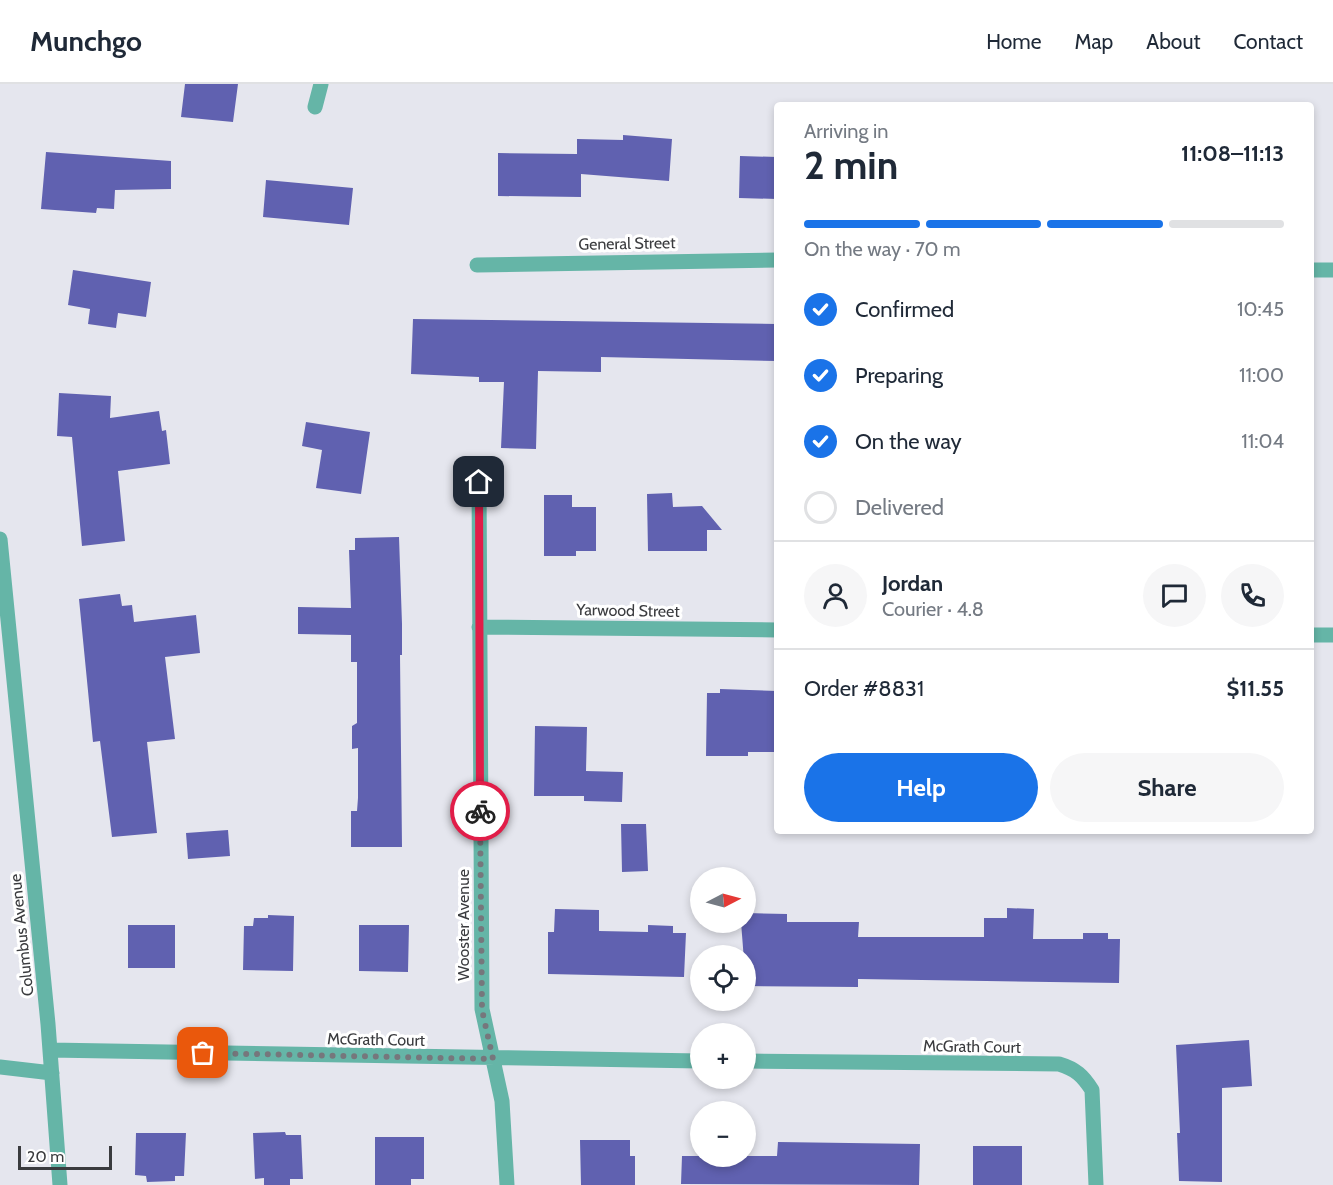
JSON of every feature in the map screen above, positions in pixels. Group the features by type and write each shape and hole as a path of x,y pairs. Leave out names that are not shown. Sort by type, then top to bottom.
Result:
{"street":[{"path":"315,106 321,84"},
{"name":"General Street","path":"477,265 774,260"},
{"path":"1314,270 1333,270"},
{"name":"Wooster Avenue","path":"479,482 482,1010 502,1101 507,1185"},
{"name":"Columbus Avenue","path":"0,539 50,1050 60,1185"},
{"name":"Yarwood Street","path":"479,627 774,630"},
{"path":"1314,635 1333,635"},
{"name":"McGrath Court","path":"50,1050 690,1061"},
{"name":"McGrath Court","path":"756,1062 1059,1064 1073,1068 1085,1078 1092,1090 1095,1185"},
{"path":"0,1067 52,1073"}],"building":[{"path":"185,84 238,84 233,122 181,117"},
{"path":"623,135 672,139 669,181 581,174 581,197 498,196 498,153 577,154 577,139 623,140"},
{"path":"46,152 171,161 171,189 115,190 114,209 97,208 96,213 41,209"},
{"path":"740,156 774,157 774,199 739,198"},
{"path":"266,180 353,188 349,225 263,217"},
{"path":"73,270 151,282 146,317 118,313 116,328 88,324 90,309 68,305"},
{"path":"413,319 774,324 774,361 601,357 601,372 538,371 536,449 501,448 504,382 479,382 479,377 411,374"},
{"path":"59,393 111,396 110,418 159,411 162,431 166,430 170,464 118,471 125,541 82,546 72,437 57,436"},
{"path":"306,422 370,432 361,494 316,488 322,450 302,446"},
{"path":"672,493 673,507 702,506 722,530 707,530 707,551 648,551 647,494"},
{"path":"544,495 572,495 572,507 596,507 596,551 576,551 576,556 544,556"},
{"path":"399,537 402,624 402,655 400,655 402,847 351,847 351,811 357,811 358,798 358,748 352,749 352,726 357,723 357,662 351,662 351,635 298,634 298,607 351,608 349,550 355,550 355,538"},
{"path":"120,594 122,606 132,605 134,622 196,615 200,653 165,657 175,739 147,742 157,833 112,837 100,741 93,742 79,599"},
{"path":"720,689 774,691 774,752 748,752 748,756 706,756 707,693 720,693"},
{"path":"535,726 587,727 586,771 623,772 622,802 584,801 584,796 534,796"},
{"path":"621,824 646,824 648,871 622,872"},
{"path":"228,830 230,856 188,859 186,833"},
{"path":"1007,908 1034,909 1033,939 1083,939 1083,933 1108,933 1108,939 1120,939 1119,983 858,979 858,987 756,986 756,945 743,945 742,933 756,933 756,913 787,914 787,922 859,922 858,937 984,937 984,918 1007,918"},
{"path":"555,909 599,910 599,931 648,932 648,925 673,926 673,933 686,933 684,977 548,974 548,932 554,932"},
{"path":"268,915 294,916 293,971 243,970 244,926 253,926 254,918 268,918"},
{"path":"128,925 175,925 175,968 128,968"},
{"path":"359,925 409,925 408,972 359,971"},
{"path":"1249,1040 1252,1086 1222,1088 1222,1182 1179,1181 1177,1133 1180,1133 1176,1045"},
{"path":"285,1132 286,1135 301,1135 303,1179 290,1179 290,1185 264,1185 264,1178 255,1179 253,1133"},
{"path":"136,1133 186,1133 184,1176 175,1176 175,1181 147,1182 146,1176 135,1175"},
{"path":"375,1137 424,1137 424,1179 411,1179 411,1185 375,1185"},
{"path":"580,1140 630,1140 630,1156 635,1156 635,1185 581,1185"},
{"path":"778,1142 920,1144 919,1185 681,1184 682,1156 690,1156 690,1167 756,1167 756,1156 777,1156"},
{"path":"973,1146 1022,1146 1022,1185 973,1185"}],"way so far":[{"path":"203,1053 493,1059 482,1010 480,811"}],"route":[{"path":"479,482 480,811"}]}
